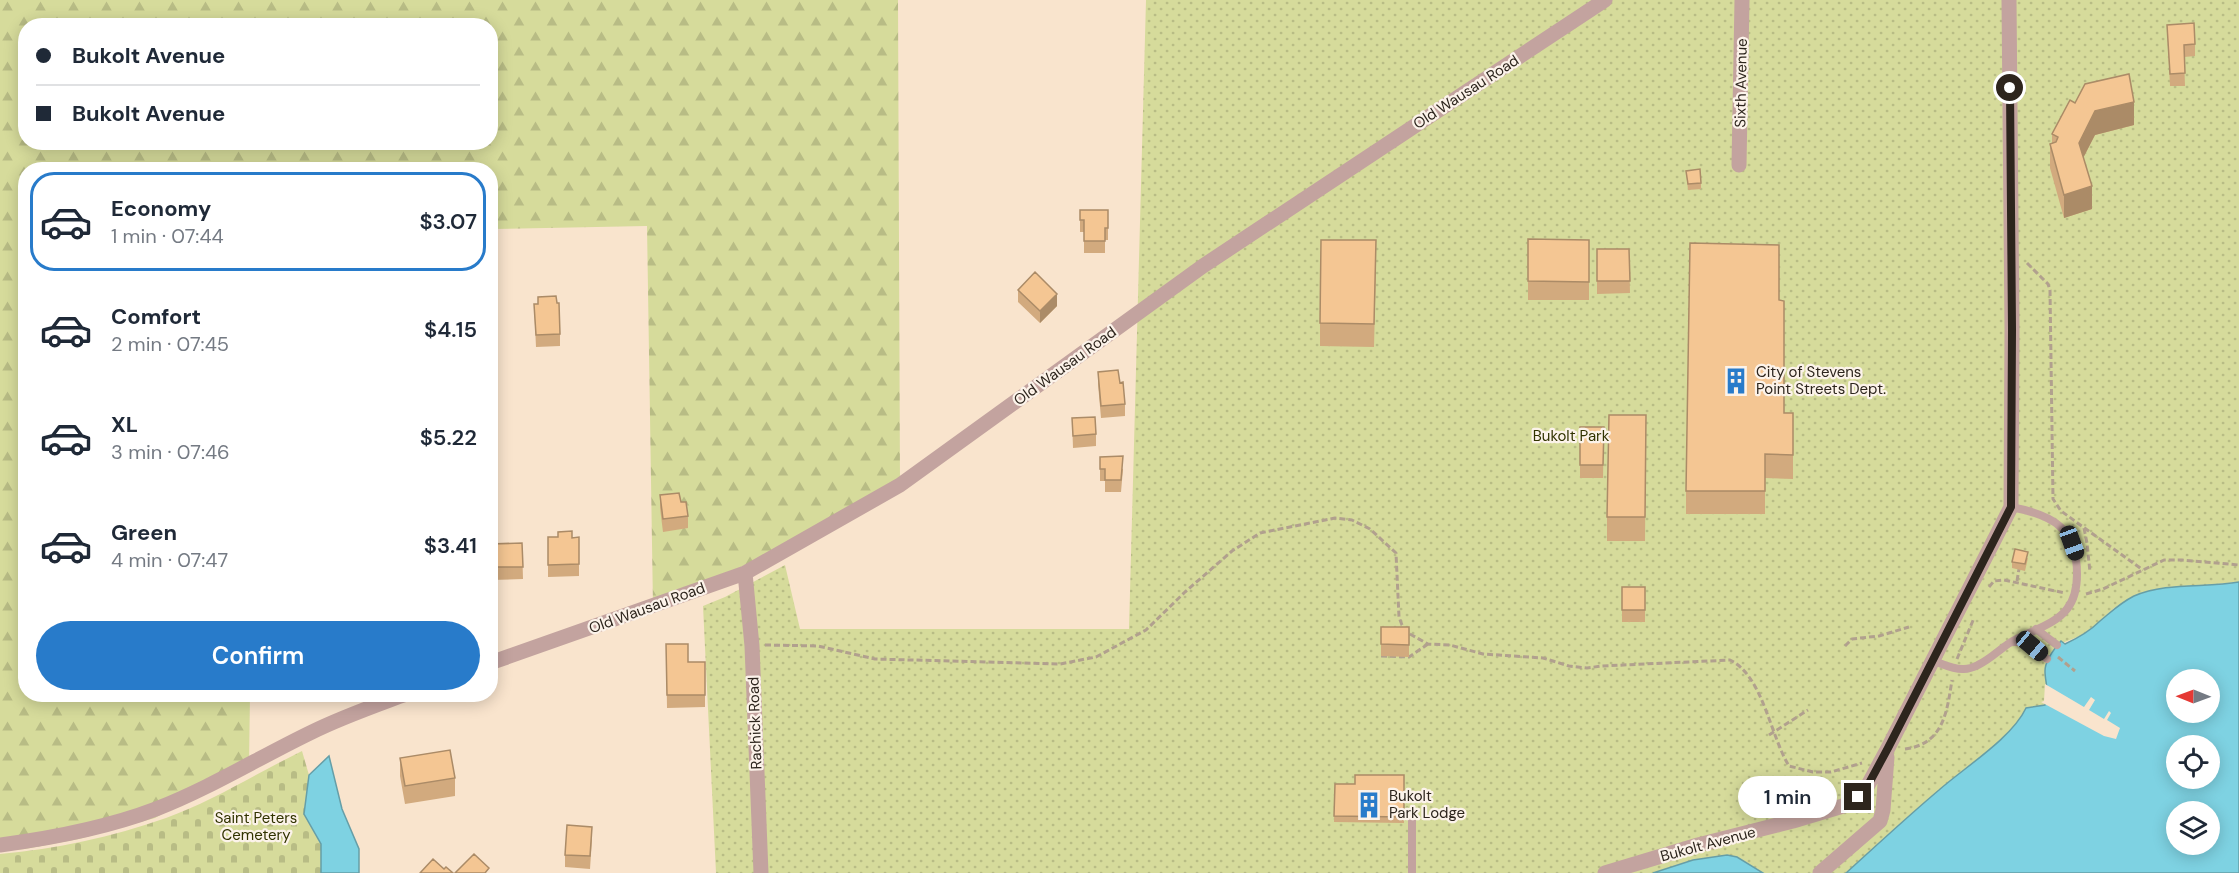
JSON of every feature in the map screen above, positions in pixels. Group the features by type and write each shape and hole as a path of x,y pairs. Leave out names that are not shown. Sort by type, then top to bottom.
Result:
{"street":[{"name":"Old Wausau Road","path":"498,660 745,573 900,485 1203,266 1605,0"},
{"name":"Sixth Avenue","path":"1739,165 1742,0"},
{"name":"Bukolt Avenue","path":"1820,873 1880,820 1883,810 1884,783 1894,749 1934,661 2011,507 2009,0"},
{"name":"Rachick Road","path":"745,573 752,645 761,873"},
{"path":"0,845 30,842 107,825 155,809 202,789 315,730 386,702"},
{"name":"Bukolt Avenue","path":"1605,873 1843,806 1858,797 1867,787 1894,749"}],"lane":[{"path":"1934,661 1955,669 1976,667 2008,644 2058,617 2071,603 2077,585 2077,557 2065,531 2056,522 2035,511 2011,507"},
{"path":"2036,629 2057,645"},
{"path":"2008,644 2017,641 2026,642 2047,659"},
{"path":"1412,817 1412,873"}],"path":[{"path":"2050,290 2053,499 2061,511 2143,570"},
{"path":"752,645 818,646 875,659 1060,664 1079,661 1096,657 1146,630 1232,551 1260,533 1335,518 1352,520 1370,529 1396,553 1399,617 1408,633 1428,644 1450,645 1483,654 1534,657 1587,668 1730,660 1744,669 1754,685 1789,766 1813,772 1839,771 1869,761"},
{"path":"2084,594 2103,589 2164,560 2239,566"},
{"path":"2012,568 2025,571"},
{"path":"2017,581 2019,569"},
{"path":"1985,594 1994,581 2017,581 2068,593"},
{"path":"1957,657 1977,611"},
{"path":"1845,646 1852,639 1879,636 1909,627"},
{"path":"1381,657 1409,657 1428,644"},
{"path":"1894,749 1911,748 1928,740 1941,726 1946,716 1953,677"},
{"path":"1768,735 1809,710"}],"green space":[{"path":"0,0 898,0 900,485 743,566 653,607 647,226 498,229 498,162 18,162 18,702 250,702 249,764 155,818 79,839 0,851"},
{"name":"Bukolt Park","path":"1146,0 2239,0 2239,582 2196,586 2114,608 2100,622 2080,636 2057,645 2045,672 2048,685 2045,705 2026,709 1999,742 1927,800 1846,873 1763,873 1737,857 1727,855 1693,860 1653,873 716,873 703,606 785,565 800,629 1129,629"},
{"name":"Saint Peters Cemetery","path":"302,751 309,775 304,814 321,844 321,873 0,873 0,854 84,841 166,818 218,795"}],"water":[{"path":"2239,582 2239,873 1846,873 1927,800 1999,741 2026,708 2045,705 2047,692 2045,667 2050,655 2061,641 2065,644 2079,637 2134,596 2172,587"},
{"path":"329,756 342,809 359,849 359,873 321,873 321,844 304,814 309,775"},
{"path":"1727,855 1737,857 1763,873 1653,873 1693,860"}],"pier":[{"path":"2045,684 2084,707 2091,697 2095,700 2089,710 2104,719 2109,711 2111,713 2107,720 2120,728 2116,739 2104,736 2041,702 2044,701"}],"building":[{"path":"2194,23 2195,44 2184,45 2185,73 2170,74 2167,25"},
{"path":"2129,74 2134,102 2095,111 2079,143 2092,186 2064,195 2050,144 2056,142 2058,137 2052,134 2070,100 2075,103 2085,84"},
{"path":"1700,169 1701,183 1688,184 1686,171"},
{"path":"1080,210 1108,210 1105,241 1084,241 1084,220 1080,220"},
{"path":"1528,239 1589,240 1589,282 1528,281"},
{"path":"1321,240 1376,240 1374,324 1320,323"},
{"name":"City of Stevens Point Streets Dept.","path":"1690,243 1779,245 1779,300 1784,301 1784,413 1793,413 1793,455 1765,454 1765,491 1686,491"},
{"path":"1597,249 1629,249 1630,281 1597,281"},
{"path":"1035,272 1057,294 1040,311 1018,290"},
{"path":"556,296 557,303 559,303 560,334 536,335 534,304 538,304 538,297"},
{"path":"1118,370 1120,383 1123,382 1125,404 1101,406 1098,372"},
{"path":"1609,415 1646,415 1645,517 1607,517"},
{"path":"1095,417 1096,434 1073,436 1072,418"},
{"path":"1580,427 1604,427 1603,465 1580,465"},
{"path":"1123,456 1121,480 1105,480 1105,469 1100,469 1100,457"},
{"path":"679,493 681,502 686,502 688,516 663,519 660,495"},
{"path":"572,531 572,538 579,537 579,564 548,565 548,537 558,537 558,532"},
{"path":"522,543 523,567 498,567 498,544"},
{"path":"2015,549 2028,552 2025,564 2012,562"},
{"path":"1622,587 1645,587 1645,610 1622,610"},
{"path":"1381,627 1409,627 1409,645 1381,644"},
{"path":"666,644 688,644 688,662 705,662 705,695 667,695"},
{"path":"450,750 455,778 405,786 400,758"},
{"name":"Bukolt Park Lodge","path":"1355,775 1404,775 1404,817 1334,816 1335,784 1355,784"},
{"path":"567,825 592,827 590,856 565,855"},
{"path":"474,854 489,868 485,873 455,873"},
{"path":"433,859 444,869 446,867 453,873 420,873"}],"place":[{"name":"City of Stevens Point Streets Dept.","path":"1736,381"},
{"name":"Bukolt Park Lodge","path":"1369,805"}],"route":[{"path":"1858,797 1867,787 1934,661 2011,507 2010,88"}]}
